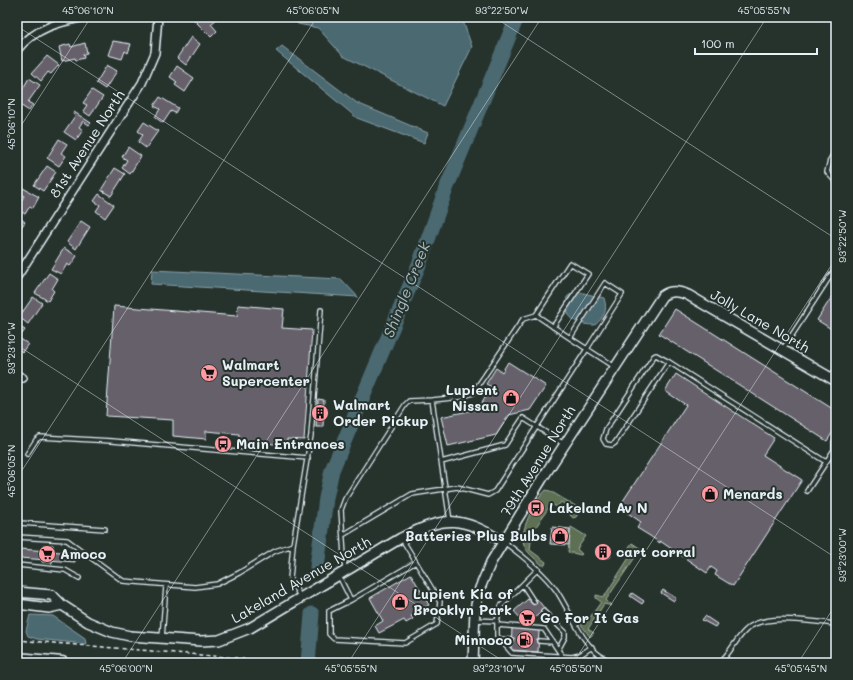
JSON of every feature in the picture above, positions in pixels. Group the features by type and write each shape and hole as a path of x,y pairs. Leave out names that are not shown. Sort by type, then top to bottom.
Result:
{"highway":[{"path":"17,659 62,663"}],"street":[{"path":"17,50 23,42 39,30 62,22 85,17"},
{"name":"81st Avenue North","path":"17,277 142,82 155,53 158,17"},
{"name":"Jolly Lane North","path":"669,292 675,291 688,295 833,380"},
{"name":"79th Avenue North","path":"473,663 474,620 480,588 491,562 657,302 669,292"},
{"name":"Lakeland Avenue North","path":"17,592 52,595 62,605 88,622 112,632 130,636 219,640 250,628 401,538 427,525 450,521 471,525 504,542"},
{"path":"17,604 49,608 62,605"}],"lane":[{"path":"836,150 830,160 827,172 836,182"},
{"path":"351,600 342,574 343,535 341,510 345,499 405,405 410,401 462,397 473,393 523,319 536,315 570,263 588,274 553,327"},
{"path":"782,350 836,267"},
{"path":"343,535 412,494 457,487 488,495 495,491 622,294 605,283 570,338"},
{"path":"301,598 290,579 293,545 308,458 321,310"},
{"path":"536,315 615,367"},
{"path":"669,362 615,443 612,445 606,444 603,439 603,435 608,424 656,355 669,362 826,462"},
{"path":"833,380 836,370"},
{"path":"432,400 450,521"},
{"path":"441,462 505,445 523,418 565,444"},
{"path":"27,454 36,440 40,437 112,441 308,458"},
{"path":"807,491 835,449 834,442 836,439"},
{"path":"20,523 105,529"},
{"path":"17,536 66,540 123,581 166,586 195,587 217,584 239,573 275,551 293,545"},
{"path":"401,538 416,562 440,602 437,624 405,643 334,639 329,634 330,611 416,562"},
{"path":"504,542 538,569 556,590 592,647 606,659 633,663"},
{"path":"17,565 65,570 79,578"},
{"path":"538,569 502,604 497,623 497,636 512,654 562,656 580,655 592,647"},
{"path":"523,585 534,602"},
{"path":"162,638 166,586"},
{"path":"543,611 565,632 565,637 558,650"},
{"path":"474,620 544,629 562,656"},
{"path":"718,663 726,658 746,630 755,623 769,620 836,624"},
{"path":"500,639 512,640"},
{"path":"539,641 553,642"}],"path":[{"path":"17,640 238,658 268,663"}],"green space":[{"path":"546,490 579,508 579,512 576,517 573,518 570,515 573,510 561,502 557,507 551,504 532,533 530,550 546,562 545,565 542,565 526,550 523,541 523,534 532,509"},
{"path":"571,527 586,536 577,549 582,554 581,555 568,552"},
{"path":"632,543 644,551 644,556 638,553 606,600 612,606 604,604 588,629 594,633 590,637 580,623 581,620 586,623 601,602 596,598 596,595 604,597 632,553 629,547"}],"water":[{"path":"292,17 465,17 463,21 472,47 443,106 343,56 318,28 298,24"},
{"path":"282,46 357,103 428,133 424,143 357,118 276,51"},
{"path":"152,270 341,279 358,297 151,284"},
{"path":"575,291 604,298 606,307 604,313 595,325 582,324 572,319 569,315 566,304 567,297"},
{"path":"30,615 53,616 85,638 86,644 37,639 28,636 26,631"}],"building":[{"path":"197,17 219,17 211,24 217,31 211,37 194,20"},
{"path":"191,37 200,44 186,65 177,58"},
{"path":"113,41 131,44 128,53 125,51 122,59 108,55"},
{"path":"85,43 87,53 83,54 84,58 76,60 75,58 62,61 59,47 70,44 71,47"},
{"path":"47,56 59,65 51,74 48,72 41,81 32,73"},
{"path":"107,65 117,71 105,89 96,83"},
{"path":"177,66 194,78 185,92 175,85 177,82 170,77"},
{"path":"29,78 40,85 28,102 33,105 29,111 17,103 17,92 18,90 21,92"},
{"path":"92,90 103,97 90,116 83,111 87,105 83,103"},
{"path":"160,97 178,108 175,113 171,111 163,123 155,117 160,109 154,106"},
{"path":"74,112 91,123 89,125 83,121 79,127 83,130 76,140 64,132 75,116 73,114"},
{"path":"144,122 158,131 146,148 138,142 143,135 138,131"},
{"path":"59,139 67,144 61,153 66,156 59,166 47,158"},
{"path":"128,147 141,156 130,174 122,168 127,160 122,157"},
{"path":"47,166 56,172 43,191 34,185"},
{"path":"115,168 125,174 111,196 101,190"},
{"path":"23,188 39,197 33,208 30,206 25,214 17,209 24,196 20,193"},
{"path":"99,194 114,205 105,218 96,211 100,205 94,201"},
{"path":"17,216 25,222 17,233"},
{"path":"81,221 90,227 76,249 67,242"},
{"path":"64,248 77,256 70,266 67,264 61,274 51,269"},
{"path":"49,273 58,279 52,289 54,291 48,301 35,293"},
{"path":"836,290 836,332 817,320"},
{"path":"33,297 42,303 28,324 19,317"},
{"name":"Walmart Supercenter","path":"238,305 284,309 282,328 312,330 304,440 287,439 287,445 239,441 239,434 206,431 206,439 173,436 173,420 106,416 114,306 237,316"},
{"path":"675,309 836,411 836,427 827,441 659,334"},
{"path":"17,325 25,330 19,338 28,344 22,352 17,348"},
{"name":"Lupient Nissan","path":"508,362 546,386 530,410 509,415 496,435 448,446 441,417 478,409 492,387 486,384 496,368 502,372"},
{"name":"Menards","path":"676,374 774,438 763,455 802,480 733,586 715,575 717,571 711,567 707,573 660,541 660,543 637,528 641,522 619,507 686,405 665,391"},
{"name":"Walmart Order Pickup","path":"318,399 324,400 323,427 316,427"},
{"name":"Batteries Plus Bulbs","path":"552,527 570,529 569,545 550,544"},
{"name":"Amoco","path":"43,545 53,545 52,563 42,562"},
{"name":"cart corral","path":"598,547 611,556 609,558 596,550"},
{"name":"Amoco","path":"20,549 75,553 75,562 19,558"},
{"name":"Lupient Kia of Brooklyn Park","path":"411,574 429,605 411,616 413,619 406,623 404,620 379,633 375,626 383,621 370,598"},
{"path":"663,590 676,598 674,601 661,593"},
{"path":"632,593 644,601 642,604 630,596"},
{"name":"Go For It Gas","path":"528,599 532,604 537,599 545,609 526,625 514,611"},
{"path":"705,616 717,624 715,627 702,620"},
{"name":"Minnoco","path":"512,628 539,630 538,652 511,650"}],"waterway":[{"name":"Shingle Creek","path":"317,567 326,498 332,470 420,262 446,189 517,17"},
{"name":"Shingle Creek","path":"308,663 312,614"}],"place":[{"name":"Walmart Supercenter","path":"209,373"},
{"name":"Lupient Nissan","path":"511,398"},
{"name":"Walmart Order Pickup","path":"320,413"},
{"name":"Main Entrances","path":"223,444"},
{"name":"Menards","path":"710,494"},
{"name":"Lakeland Av N","path":"536,508"},
{"name":"Batteries Plus Bulbs","path":"560,536"},
{"name":"cart corral","path":"603,552"},
{"name":"Amoco","path":"47,554"},
{"name":"Lupient Kia of Brooklyn Park","path":"400,602"},
{"name":"Go For It Gas","path":"527,618"},
{"name":"Minnoco","path":"525,640"}]}
